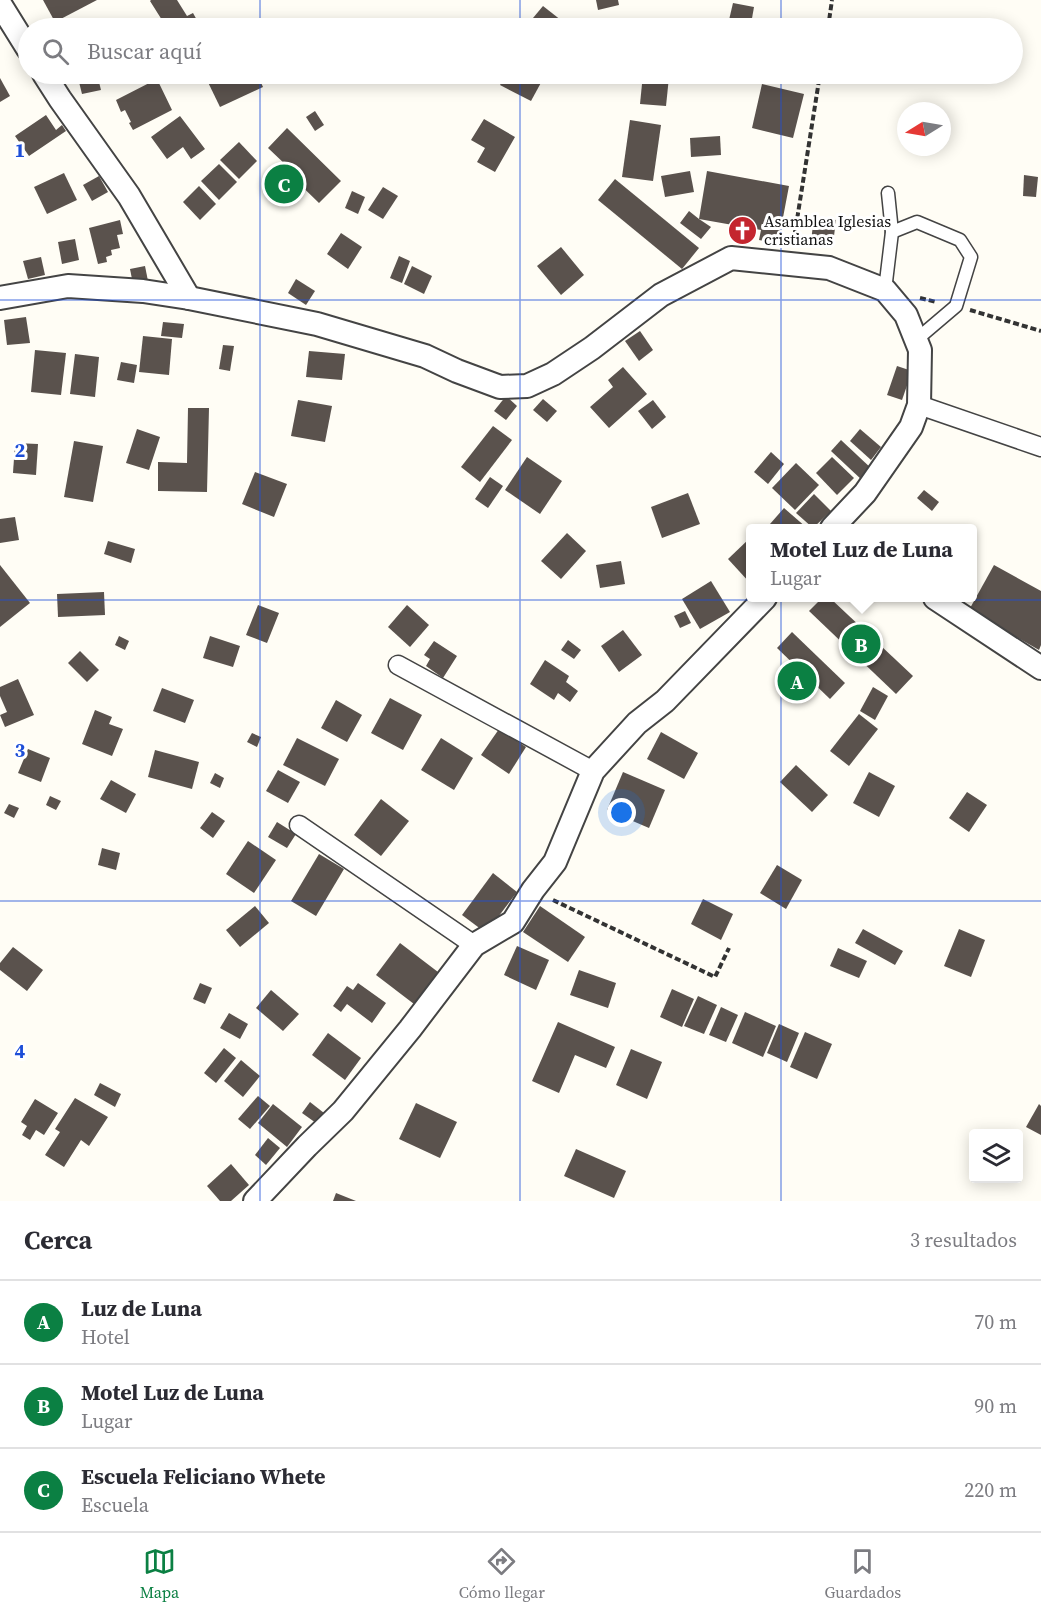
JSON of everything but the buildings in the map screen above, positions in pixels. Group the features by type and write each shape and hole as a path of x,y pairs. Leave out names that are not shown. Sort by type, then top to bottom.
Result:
{"street":[{"path":"0,4 18,33"},
{"path":"51,84 129,196 189,298"},
{"path":"0,298 68,286 143,291 189,298 317,324 425,356 457,371 500,387 508,387 526,386 553,374 592,348 661,295 731,258 829,268 885,291 906,315 920,350 919,405 911,427 865,493 839,524"},
{"path":"919,405 1041,447"},
{"path":"255,1201 343,1111 474,945 513,922 533,890 555,862 593,771 637,723 665,701 760,602"},
{"path":"942,602 1041,668"},
{"path":"398,665 593,771"},
{"path":"300,825 474,945"}],"lane":[{"path":"885,291 892,232 888,193"},
{"path":"892,232 917,222 960,240 971,257 956,306 916,340"}],"path":[{"path":"829,18 832,0"},
{"path":"789,264 818,84"},
{"path":"533,890 715,977 729,948"}],"place":[{"name":"Escuela Feliciano Whete","path":"284,184"},
{"name":"Asamblea Iglesias cristianas","path":"743,230"},
{"name":"Motel Luz de Luna","path":"861,644"},
{"name":"Luz de Luna","path":"797,681"}]}
